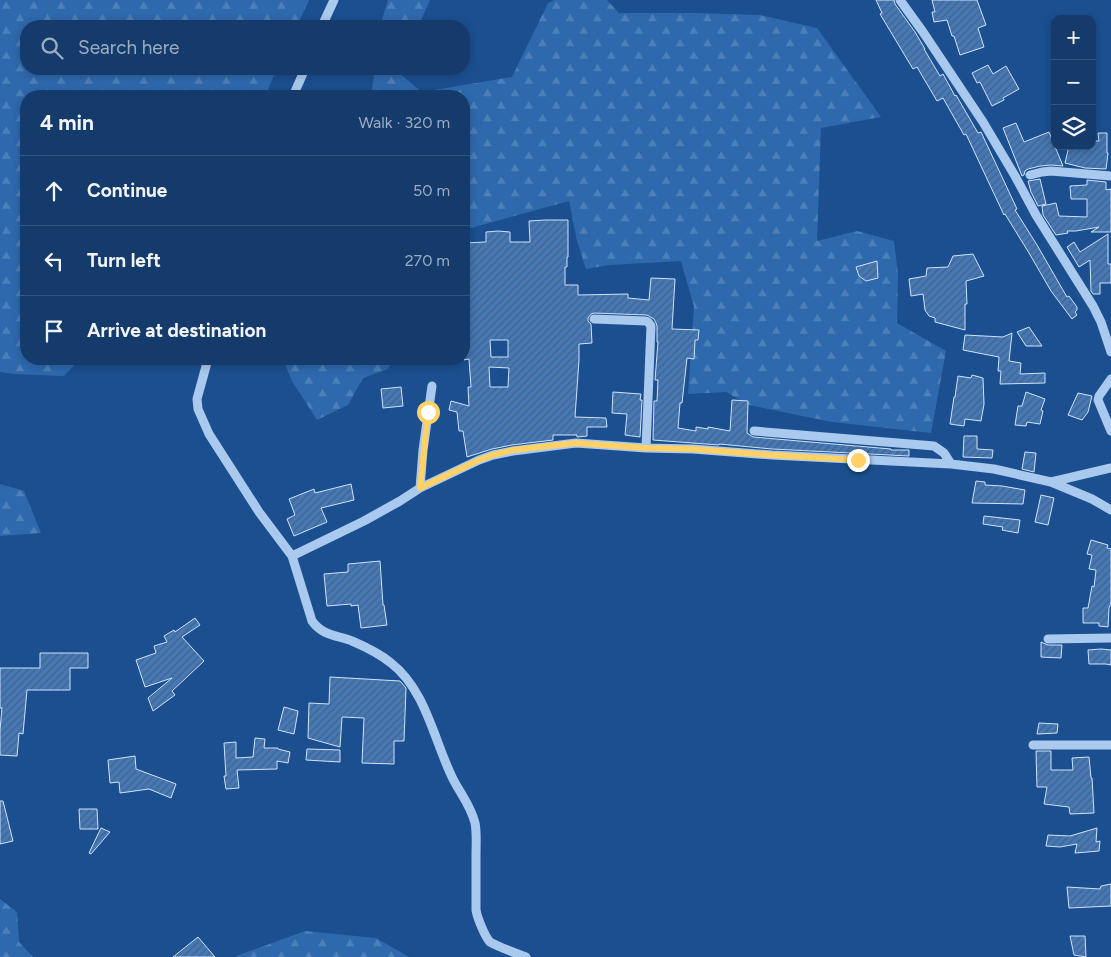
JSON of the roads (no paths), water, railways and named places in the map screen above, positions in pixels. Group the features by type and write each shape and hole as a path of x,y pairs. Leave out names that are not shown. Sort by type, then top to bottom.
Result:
{"street":[{"path":"325,20 334,0"},
{"path":"900,0 983,122 1036,215 1093,306 1101,322 1111,352"},
{"path":"295,90 302,75"},
{"path":"1030,175 1050,171 1111,176"},
{"path":"594,319 646,321 651,326 646,448"},
{"path":"206,365 197,398 198,409 209,434 258,512 292,556 312,622 316,627 322,632 350,641 381,655 398,668 411,684 429,720 453,779 475,823 476,910 486,937 490,942 526,957"},
{"path":"1111,378 1098,400 1111,431"},
{"path":"420,488 432,386"},
{"path":"754,431 934,446 944,453 952,464"},
{"path":"292,556 364,521 420,488 479,460 513,450 576,443 952,464 994,469 1051,482 1092,498 1111,510"},
{"path":"1051,482 1111,468"},
{"path":"1048,639 1111,638"},
{"path":"1033,745 1111,746"}]}
